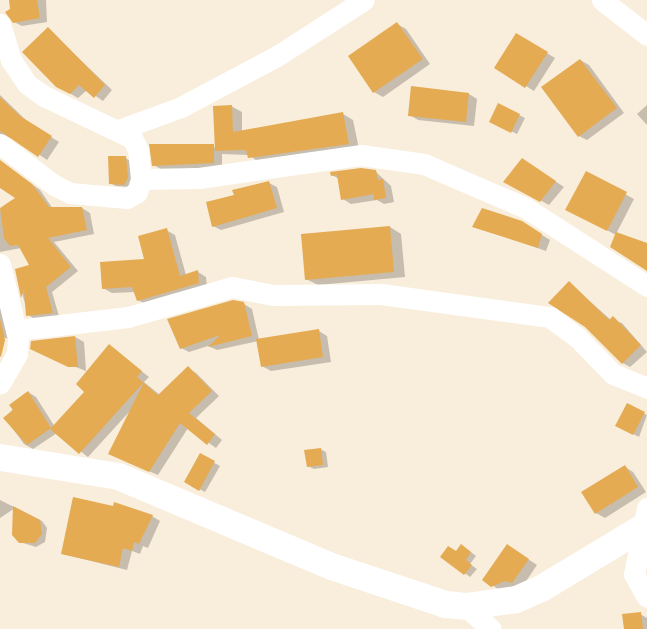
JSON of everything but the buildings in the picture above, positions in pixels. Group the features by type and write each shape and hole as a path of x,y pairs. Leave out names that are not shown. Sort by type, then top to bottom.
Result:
{"main road":[{"path":"0,457 118,476 382,586 421,599 466,606 516,599 541,588 645,520"}],"street":[{"path":"121,129 181,106 277,56 364,0"},
{"path":"602,0 647,35"},
{"path":"0,24 11,60 27,84 44,96 121,129 132,138 138,150 141,179 137,192 127,198 70,193 54,185 0,144"},
{"path":"141,179 199,178 361,155 424,164 526,208 647,286"},
{"path":"0,264 16,330 17,354 0,384"},
{"path":"16,330 128,317 231,287 273,295 381,294 550,318 577,337 613,374 647,388"},
{"path":"645,520 634,574 647,597"},
{"path":"466,606 491,629"}]}
